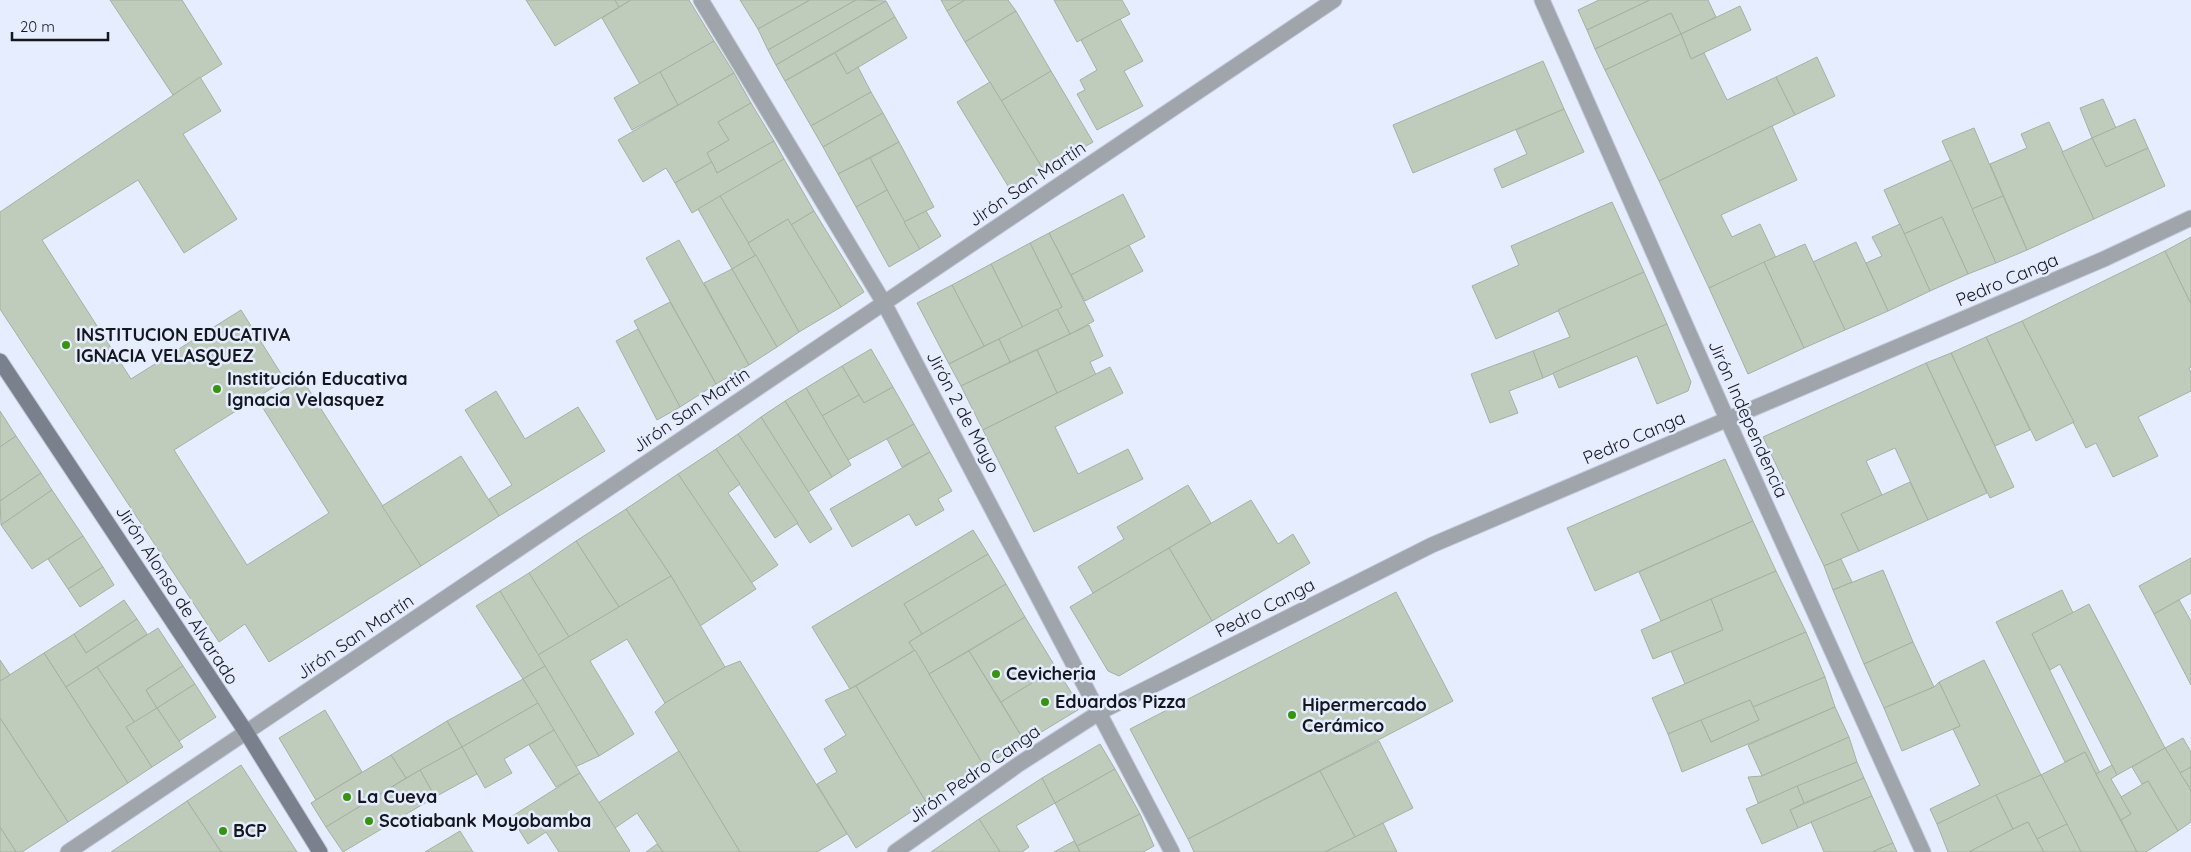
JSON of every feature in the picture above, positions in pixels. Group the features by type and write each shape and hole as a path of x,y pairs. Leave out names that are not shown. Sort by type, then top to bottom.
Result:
{"main road":[{"name":"Jirón Alonso de Alvarado","path":"0,360 246,732 320,852"}],"street":[{"name":"Jirón 2 de Mayo","path":"701,0 884,303 1172,852"},
{"name":"Jirón San Martín","path":"68,852 1334,0"},
{"name":"Jirón Independencia","path":"1542,0 1922,852"},
{"name":"Pedro Canga","path":"1100,712 1432,545 2104,259 2191,218"},
{"name":"Jirón Pedro Canga","path":"895,852 1018,764 1100,712"}],"building":[{"path":"110,0 182,0 222,64 173,95"},
{"path":"526,0 615,0 619,7 555,46"},
{"path":"615,0 631,0 619,7"},
{"path":"631,0 689,0 714,41 640,84 602,18"},
{"path":"740,0 810,0 758,29"},
{"path":"810,0 856,0 768,50 758,29"},
{"path":"856,0 886,1 776,65 768,50"},
{"path":"941,0 965,0 947,11"},
{"path":"965,0 1008,0 1016,11 965,42 947,11"},
{"path":"1054,0 1122,0 1130,14 1077,42"},
{"path":"1599,0 1650,0 1587,30 1578,10"},
{"path":"1650,0 1708,0 1716,17 1681,34 1671,13 1595,49 1587,30"},
{"path":"886,1 895,17 785,81 776,65"},
{"path":"1740,6 1751,30 1691,59 1681,34"},
{"path":"1016,11 1051,71 1001,101 965,42"},
{"path":"1671,13 1681,34 1605,70 1595,49"},
{"path":"895,17 907,38 847,74 835,53"},
{"path":"1120,19 1143,61 1124,71 1143,106 1097,130 1077,94 1085,90 1080,80 1097,70 1081,40"},
{"path":"1681,34 1691,59 1704,53 1727,100 1776,77 1795,115 1659,181 1605,70"},
{"path":"714,41 734,73 678,105 660,72"},
{"path":"835,53 847,74 858,67 871,92 811,126 785,81"},
{"path":"1817,57 1835,96 1795,115 1776,77"},
{"path":"1543,61 1564,109 1413,173 1393,125"},
{"path":"1051,71 1093,142 1044,171 1001,101"},
{"path":"660,72 678,105 632,130 614,98"},
{"path":"734,73 751,103 718,122 729,140 707,153 712,162 675,183 666,168 643,182 618,140"},
{"name":"INSTITUCION EDUCATIVA IGNACIA VELASQUEZ","path":"200,77 221,111 183,134 237,219 184,253 138,180 42,240 131,379 241,310 285,380 174,450 247,565 329,513 261,405 302,379 421,566 269,662 245,624 219,642 0,309 0,212"},
{"path":"990,82 1044,171 1011,191 957,102"},
{"path":"871,92 883,113 823,147 811,126"},
{"path":"2103,99 2116,128 2092,138 2080,108"},
{"path":"751,103 774,141 717,173 707,153 729,140 718,122"},
{"path":"1564,109 1584,152 1502,188 1494,169 1527,154 1516,130"},
{"path":"883,113 899,142 838,174 823,147"},
{"path":"2135,119 2148,148 2106,167 2092,138"},
{"path":"2049,122 2094,219 2027,250 1990,164 2027,148 2021,134"},
{"path":"1772,126 1797,180 1721,215 1732,237 1760,224 1776,258 1709,288 1659,181"},
{"path":"1974,128 2003,196 1972,209 1942,141"},
{"path":"2092,138 2106,167 2148,148 2165,186 2094,219 2062,152"},
{"path":"774,141 784,159 692,213 675,183 712,162 717,173"},
{"path":"899,142 934,207 904,222 870,158"},
{"path":"870,158 887,190 856,207 838,174"},
{"path":"784,159 814,211 791,225 788,219 748,243 720,196"},
{"path":"1951,160 1996,263 1968,274 1942,217 1904,234 1884,190"},
{"path":"887,190 920,249 889,267 856,207"},
{"path":"1123,194 1145,237 1071,275 1049,233"},
{"path":"720,196 756,255 732,269 698,209"},
{"path":"2003,196 2027,250 1996,263 1972,209"},
{"path":"1612,202 1644,272 1496,339 1472,286 1519,265 1511,246"},
{"path":"814,211 864,292 841,307 791,225"},
{"path":"926,211 941,236 920,249 904,222"},
{"path":"1942,217 1968,274 1930,291 1904,234"},
{"path":"788,219 841,307 799,332 748,243"},
{"path":"1900,224 1930,291 1888,311 1866,263 1882,256 1872,237"},
{"path":"1049,233 1094,321 1070,334 1057,309 1062,307 1030,243"},
{"path":"2191,237 2191,304 2165,251"},
{"path":"679,240 749,365 716,384 646,258"},
{"path":"1856,242 1888,311 1845,330 1813,262"},
{"path":"1030,243 1062,307 1023,328 991,264"},
{"path":"1805,244 1845,330 1804,348 1764,262"},
{"path":"1129,245 1143,271 1085,301 1071,275"},
{"path":"2165,251 2191,304 2191,367 2189,368 2191,373 2191,391 2138,417 2158,456 2113,477 2096,443 2086,448 2022,321"},
{"path":"756,255 799,332 777,347 732,269"},
{"path":"1764,262 1804,348 1748,374 1709,288"},
{"path":"991,264 1023,328 984,346 952,285"},
{"path":"732,269 777,347 749,365 704,283"},
{"path":"1644,272 1667,324 1543,378 1533,351 1570,337 1558,310"},
{"path":"952,285 984,346 949,364 917,303"},
{"path":"670,302 716,384 680,407 634,321"},
{"path":"1057,309 1070,334 1010,362 999,339"},
{"path":"2022,321 2074,422 2036,441 1986,337"},
{"path":"1667,324 1691,382 1688,391 1657,404 1637,356 1559,388 1553,373"},
{"path":"1089,325 1103,356 1090,362 1096,375 1057,393 1037,350"},
{"path":"638,329 680,407 657,420 616,341"},
{"path":"1986,337 2030,430 1995,446 1951,353"},
{"path":"999,339 1010,362 961,386 949,364"},
{"path":"871,349 893,387 864,403 842,366"},
{"path":"1037,350 1057,393 983,430 961,386"},
{"path":"1533,351 1543,378 1509,391 1518,413 1490,423 1471,374"},
{"path":"1951,353 2014,487 1990,498 1926,363"},
{"path":"1926,363 1987,493 1928,520 1895,448 1866,461 1882,495 1841,514 1859,551 1824,566 1763,437"},
{"path":"842,366 859,395 822,416 806,388"},
{"path":"1110,367 1123,393 1055,427 1078,474 1128,449 1143,479 1034,532 983,430"},
{"path":"893,387 914,424 848,460 822,416 859,395 864,403"},
{"path":"806,388 851,465 832,477 785,401"},
{"path":"496,391 525,439 578,407 605,451 499,516 489,499 512,485 465,410"},
{"path":"785,401 832,477 808,492 761,417"},
{"path":"0,411 16,436 0,447"},
{"path":"761,417 832,529 810,543 738,434"},
{"path":"914,424 930,452 902,467 887,439"},
{"path":"738,434 798,523 775,538 716,449"},
{"path":"16,436 41,473 0,501 0,447"},
{"path":"716,449 740,484 728,493 778,565 751,583 678,474"},
{"path":"930,452 952,491 938,499 944,510 916,526 909,514 852,547 830,509"},
{"path":"461,456 499,516 421,566 382,506"},
{"path":"1725,459 1753,521 1595,591 1567,528"},
{"path":"41,473 52,490 1,525 0,501"},
{"path":"678,474 756,589 700,626 671,576 626,509"},
{"path":"1910,482 1928,520 1859,551 1841,514"},
{"path":"1188,485 1211,523 1093,593 1078,567 1124,539 1117,527"},
{"path":"52,490 83,536 32,569 1,525"},
{"path":"1251,500 1278,544 1293,534 1310,563 1212,621 1169,548"},
{"path":"626,509 671,576 619,607 576,541"},
{"path":"1753,521 1776,571 1661,621 1639,572"},
{"path":"973,530 988,554 904,604 922,634 909,642 915,650 850,689 812,627"},
{"path":"83,536 103,567 68,589 48,559"},
{"path":"576,541 619,607 569,637 529,573"},
{"path":"1169,548 1212,621 1119,676 1108,671 1070,607"},
{"path":"988,554 1006,584 922,634 904,604"},
{"path":"2191,558 2191,593 2154,614 2139,586"},
{"path":"1841,559 1852,582 1833,590 1824,566"},
{"path":"103,567 114,585 80,607 68,589"},
{"path":"1883,570 1913,642 1864,664 1833,590"},
{"path":"1776,571 1806,632 1685,684 1671,651 1723,630 1711,599"},
{"path":"529,573 569,637 538,655 500,591"},
{"path":"671,576 725,667 665,703 627,639 590,661 634,734 599,756 538,655"},
{"path":"1006,584 1025,617 929,674 909,642"},
{"path":"2062,590 2073,613 2032,634 2100,773 2096,774 2085,752 2065,762 1996,622"},
{"path":"500,591 545,666 523,679 476,606"},
{"name":"Hipermercado Cerámico","path":"1396,592 1453,701 1188,839 1130,729"},
{"path":"1711,599 1723,630 1653,659 1641,630"},
{"path":"124,600 137,619 86,653 74,634"},
{"path":"2179,600 2191,621 2191,685 2154,614"},
{"path":"2089,604 2165,748 2117,775 2060,664 2050,670 2032,634"},
{"path":"1025,617 1056,668 1001,702 969,651"},
{"path":"137,619 147,634 66,687 44,653 74,634 86,653"},
{"path":"158,628 183,666 146,690 157,708 135,723 97,667"},
{"path":"1806,632 1825,677 1753,707 1750,700 1668,734 1652,698"},
{"path":"1913,642 1934,687 1884,708 1864,664"},
{"path":"915,650 984,766 926,802 856,686"},
{"path":"969,651 1025,742 984,766 929,674"},
{"path":"44,653 128,783 68,822 0,718 0,681"},
{"path":"0,660 10,675 0,681"},
{"path":"1984,660 2041,775 1937,824 1930,809 1980,785 1953,729 1960,726 1939,682"},
{"path":"740,661 847,834 817,852 740,852 655,712 665,703 725,667"},
{"path":"183,666 195,684 157,708 146,690"},
{"path":"545,666 599,756 575,767 523,679"},
{"path":"97,667 135,723 126,727 152,767 128,783 66,687"},
{"path":"1056,668 1081,708 1025,742 1001,702"},
{"path":"1825,677 1835,707 1682,772 1668,734 1701,720 1711,742 1759,720 1753,707"},
{"path":"523,679 538,703 462,747 447,721"},
{"path":"1939,682 1960,726 1902,751 1884,708 1934,687"},
{"path":"195,684 216,717 179,741 157,708"},
{"path":"856,686 926,802 856,848 817,784 837,772 824,749 846,735 825,700"},
{"path":"1750,700 1759,720 1711,742 1701,720"},
{"path":"538,703 554,730 504,759 512,773 485,788 462,747"},
{"path":"1835,707 1849,737 1762,776 1748,745"},
{"path":"157,708 183,747 152,767 126,727"},
{"path":"325,710 362,772 316,800 279,738"},
{"path":"0,718 68,822 22,852 16,852 0,827"},
{"path":"447,721 462,747 406,778 391,755"},
{"path":"554,730 580,773 556,787 529,745"},
{"path":"1849,737 1857,762 1758,803 1748,777 1762,776"},
{"path":"2183,738 2191,752 2191,767 2180,773 2165,748"},
{"path":"1379,741 1413,808 1355,837 1320,771"},
{"path":"1100,744 1115,769 1055,803 1042,778"},
{"path":"462,747 477,774 435,797 420,770"},
{"path":"2165,748 2191,790 2191,822 2178,831 2148,781 2142,784 2132,767"},
{"path":"679,751 740,852 663,852 637,813 615,828 598,803"},
{"path":"2085,752 2137,852 2081,852 2041,775"},
{"path":"391,755 406,778 326,827 311,803"},
{"path":"1857,762 1864,778 1804,803 1797,786"},
{"path":"241,765 297,852 221,852 187,801"},
{"path":"2112,765 2117,775 2111,779 2131,814 2121,820 2096,774"},
{"path":"2191,767 2191,790 2180,773"},
{"path":"1115,769 1140,814 1077,846 1055,803"},
{"path":"420,770 435,797 343,852 326,827"},
{"path":"1320,771 1355,837 1325,852 1194,852 1188,839"},
{"path":"580,773 630,851 559,852 546,832 528,844 511,817"},
{"path":"2041,775 2067,824 2037,839 2028,822 2013,829 1996,795"},
{"path":"1042,778 1055,803 1016,826 1029,847 1022,852 1000,852 979,819"},
{"path":"1864,778 1872,796 1798,828 1790,810"},
{"path":"2148,781 2178,831 2146,852 2137,852 2121,820 2131,814 2121,797"},
{"path":"1797,786 1804,803 1790,810 1798,828 1762,844 1746,809"},
{"path":"1996,795 2013,829 1969,852 1948,852 1937,824"},
{"path":"1872,796 1893,843 1872,852 1824,852 1811,822"},
{"path":"187,801 221,852 111,852"},
{"path":"1140,814 1154,846 1143,852 1080,852 1077,846"},
{"path":"979,819 1000,852 931,852"},
{"path":"2028,822 2044,852 1969,852 2013,829"},
{"path":"1383,823 1397,852 1325,852"},
{"path":"2067,824 2081,852 2044,852 2037,839"},
{"path":"0,827 16,852 0,852"},
{"path":"460,831 473,852 425,852"},
{"path":"1074,841 1080,852 1054,852"},
{"path":"1893,843 1897,852 1872,852"},
{"path":"657,844 663,852 646,852"}],"place":[{"name":"INSTITUCION EDUCATIVA IGNACIA VELASQUEZ","path":"66,345"},
{"name":"Institución Educativa Ignacia Velasquez","path":"217,389"},
{"name":"Cevicheria","path":"996,674"},
{"name":"Eduardos Pizza","path":"1045,702"},
{"name":"Hipermercado Cerámico","path":"1292,715"},
{"name":"La Cueva","path":"347,797"},
{"name":"Scotiabank Moyobamba","path":"369,821"},
{"name":"BCP","path":"223,831"}]}
